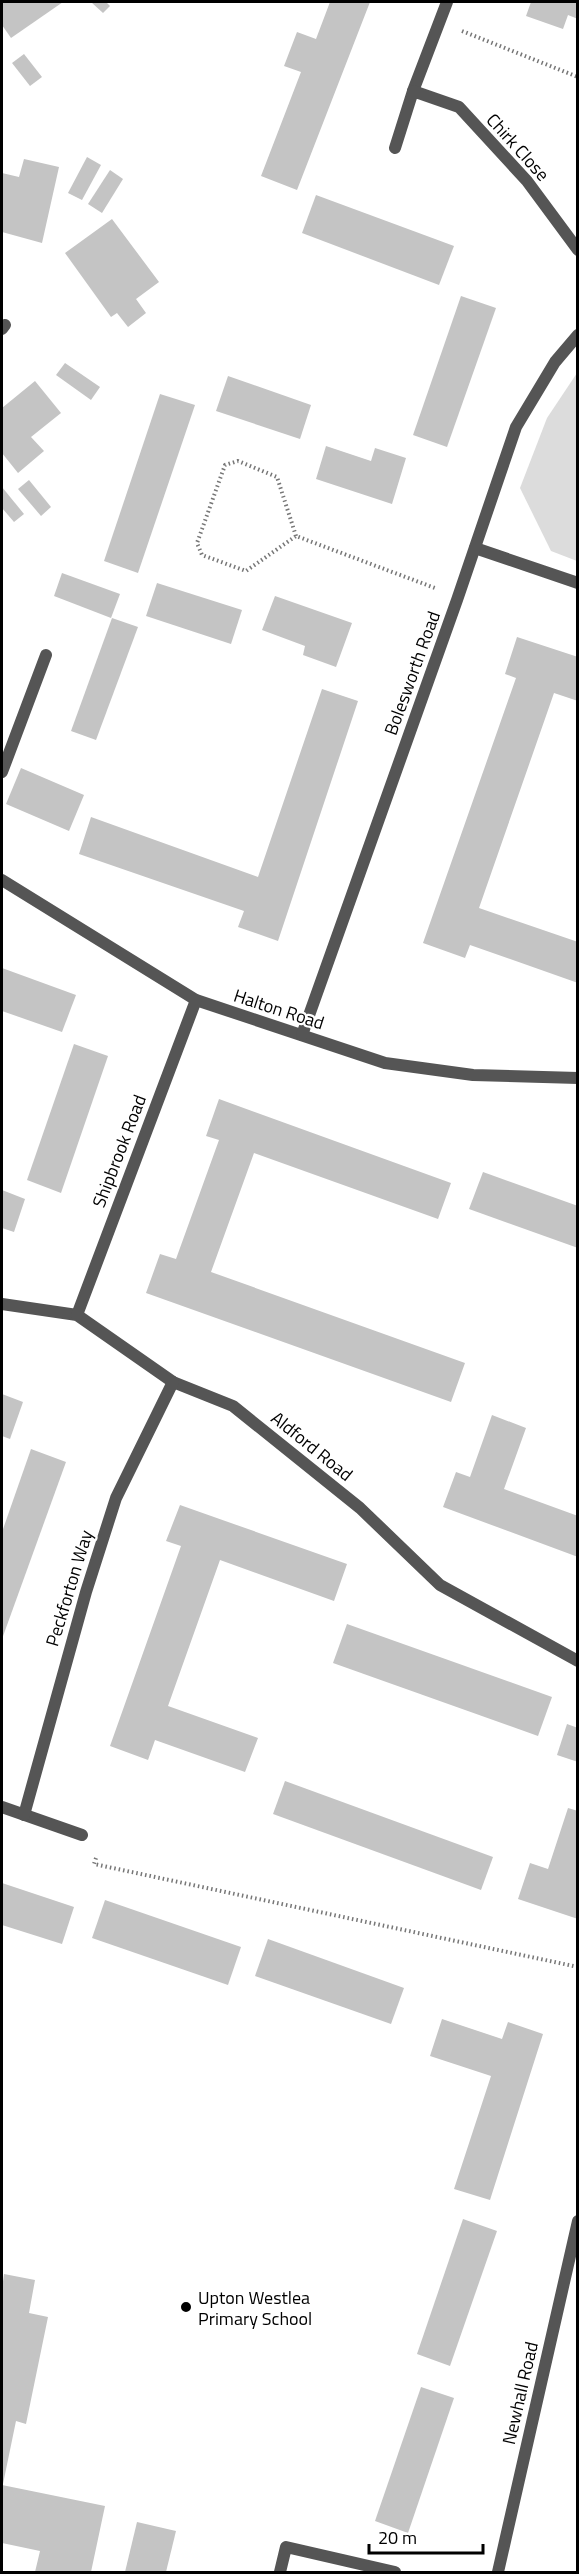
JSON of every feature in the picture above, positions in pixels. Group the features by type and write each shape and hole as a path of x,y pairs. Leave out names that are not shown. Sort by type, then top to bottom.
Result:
{"street":[{"path":"394,148 447,2"},
{"name":"Chirk Close","path":"413,91 459,107 527,182 578,250"},
{"name":"Bolesworth Road","path":"302,1035 516,428 555,362 578,335"},
{"path":"475,548 578,583"},
{"path":"2,772 46,655"},
{"name":"Halton Road","path":"2,880 196,1000 385,1063 473,1075 578,1078"},
{"name":"Shipbrook Road","path":"77,1315 196,1000"},
{"name":"Aldford Road","path":"2,1304 77,1315 173,1382 233,1406 360,1508 440,1584 578,1661"},
{"name":"Peckforton Way","path":"24,1815 86,1592 116,1498 173,1382"},
{"path":"2,1807 82,1835"},
{"name":"Newhall Road","path":"498,2572 578,2221"},
{"path":"280,2572 286,2547 395,2572"}],"path":[{"path":"439,22 578,77"},
{"path":"238,461 277,477 296,536 246,570 202,555 196,543 225,465 238,461"},
{"path":"296,536 429,585 457,600"},
{"path":"82,1835 101,1843 94,1864 578,1967"}],"shaded area":[{"path":"577,373 577,561 551,551 520,488 547,418"}],"building":[{"path":"2,2 63,2 11,38 2,25"},
{"path":"91,2 106,2 110,6 103,13"},
{"path":"330,2 370,2 297,190 261,176 301,72 284,66 297,32 316,39"},
{"path":"531,2 578,2 578,19 568,15 563,29 526,16"},
{"path":"24,54 42,77 30,86 12,63"},
{"path":"87,157 101,165 82,200 68,193"},
{"path":"24,159 59,167 42,243 2,232 2,173 19,177"},
{"path":"110,170 123,179 102,213 88,204"},
{"path":"316,195 454,246 439,285 302,233"},
{"path":"112,219 159,282 136,299 146,313 128,327 117,313 111,317 65,253"},
{"path":"461,296 496,308 447,447 413,435"},
{"path":"65,363 100,387 91,400 56,375"},
{"path":"228,376 311,405 300,439 216,411"},
{"path":"35,381 61,413 31,437 44,451 18,473 2,453 2,408"},
{"path":"160,394 195,405 138,573 104,561"},
{"path":"326,446 371,461 375,448 406,458 392,504 316,479"},
{"path":"29,480 51,507 41,516 18,489"},
{"path":"2,487 24,514 14,522 2,508"},
{"path":"62,573 120,594 111,618 54,596"},
{"path":"157,583 242,610 231,644 146,616"},
{"path":"275,596 352,623 336,667 303,655 305,646 262,630"},
{"path":"112,618 138,627 96,740 71,731"},
{"path":"517,637 578,657 578,701 554,693 479,908 578,942 578,983 470,945 465,958 423,943 516,678 505,674"},
{"path":"322,689 358,701 278,941 238,927 244,911 79,854 91,817 258,877"},
{"path":"21,768 84,795 69,831 6,804"},
{"path":"2,968 76,995 62,1032 2,1011"},
{"path":"74,1044 108,1056 61,1193 27,1180"},
{"path":"219,1099 451,1183 438,1219 254,1153 211,1272 465,1363 451,1402 146,1293 160,1254 176,1259 219,1140 206,1136"},
{"path":"483,1172 578,1206 578,1248 469,1209"},
{"path":"2,1190 25,1199 14,1232 2,1228"},
{"path":"2,1394 23,1402 10,1439 2,1436"},
{"path":"492,1415 526,1428 504,1489 578,1516 578,1557 443,1507 456,1472 470,1477"},
{"path":"31,1449 66,1462 2,1639 2,1532"},
{"path":"180,1505 347,1564 334,1601 220,1560 168,1706 258,1738 245,1772 155,1740 148,1760 110,1746 181,1546 166,1541"},
{"path":"347,1624 552,1697 538,1736 333,1663"},
{"path":"567,1724 578,1728 578,1762 557,1755"},
{"path":"285,1781 493,1857 481,1890 273,1814"},
{"path":"568,1808 578,1811 578,1919 518,1899 530,1863 548,1869"},
{"path":"2,1883 74,1907 62,1944 2,1925"},
{"path":"105,1900 241,1947 228,1985 92,1938"},
{"path":"268,1939 404,1988 391,2024 255,1976"},
{"path":"442,2019 502,2039 508,2022 543,2034 490,2200 454,2189 491,2076 430,2056"},
{"path":"463,2219 497,2231 450,2366 417,2354"},
{"path":"4,2274 35,2280 29,2313 48,2317 26,2424 16,2421 3,2484 2,2289"},
{"path":"421,2387 454,2398 408,2533 375,2521"},
{"path":"2,2485 105,2506 91,2572 35,2572 40,2551 2,2543"},
{"path":"137,2522 176,2531 166,2572 125,2572"}],"place":[{"name":"Upton Westlea Primary School","path":"186,2307"}]}
